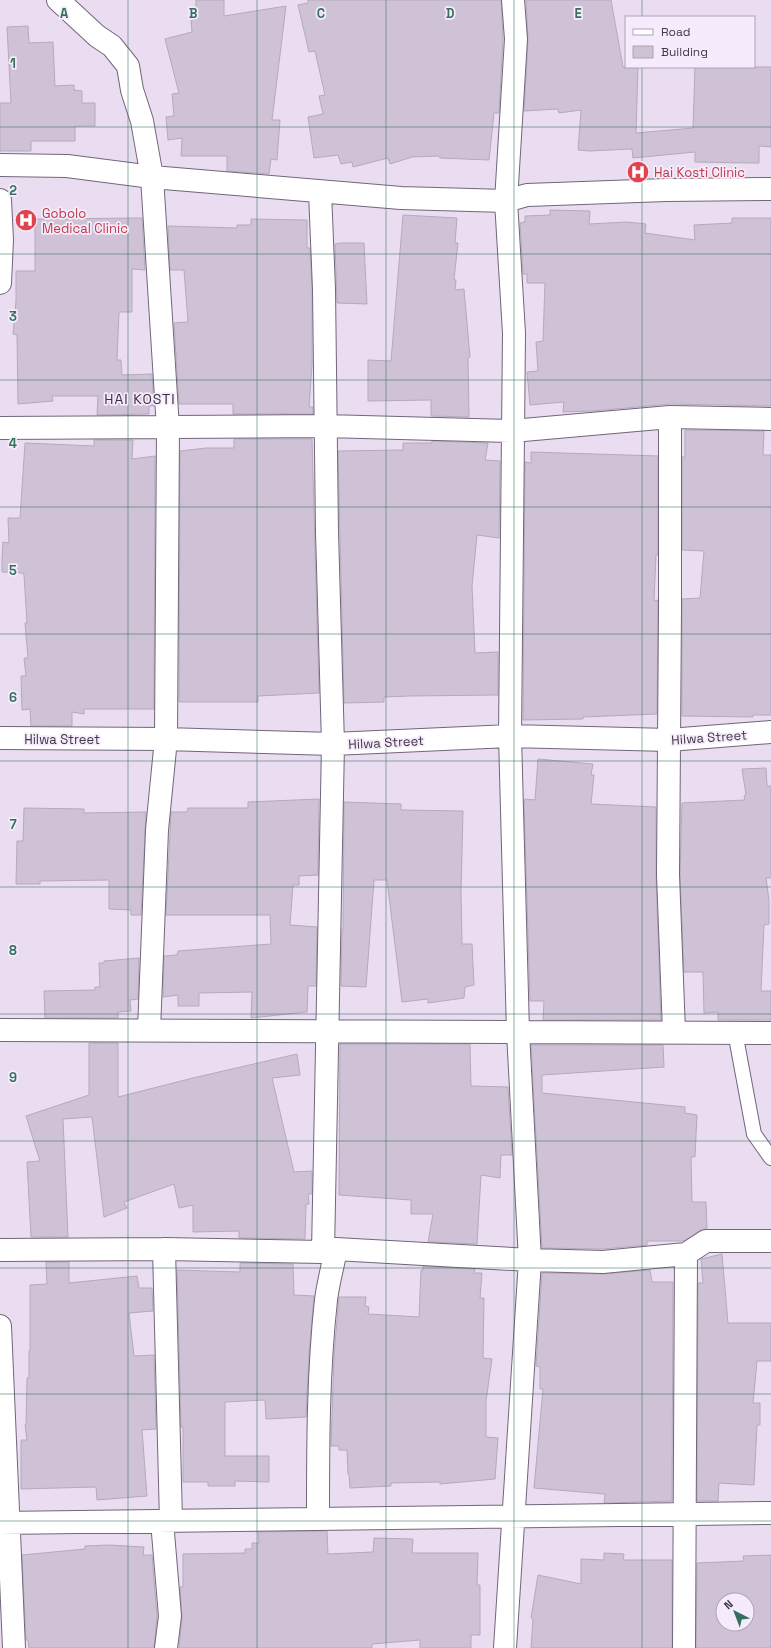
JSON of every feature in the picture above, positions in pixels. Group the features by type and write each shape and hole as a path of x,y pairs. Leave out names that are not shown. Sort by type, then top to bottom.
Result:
{"street":[{"path":"58,0 97,36 112,46 128,66 132,90 142,121 152,177 168,428 166,739 157,830 149,1030"},
{"path":"505,1648 530,1260 518,1032 510,736 514,333 506,201 516,39 513,0"},
{"path":"0,165 67,166 152,177 400,198 506,201 527,195 666,190 771,190"},
{"path":"318,1519 318,1457 322,1358 329,1250 327,1031 333,744 324,289 320,192"},
{"path":"0,200 2,240 0,283"},
{"path":"0,428 326,426 512,431 670,417 771,419"},
{"path":"670,417 669,740 667,786 668,875 674,1032"},
{"name":"Hilwa Street","path":"0,738 166,739 333,744 510,736 669,740 771,732"},
{"path":"0,1030 771,1033"},
{"path":"0,1250 329,1250 603,1262 686,1254 706,1241 771,1241"},
{"path":"164,1249 166,1521 170,1616 166,1648"},
{"path":"684,1648 686,1254"},
{"path":"0,1326 4,1523 14,1648"},
{"path":"4,1523 771,1513"}],"lane":[{"path":"735,1032 754,1134 771,1158"}],"building":[{"path":"196,0 224,0 224,16 286,6 272,120 280,120 277,160 271,159 269,174 227,171 227,156 181,156 182,138 168,140 166,117 174,116 172,94 179,93 165,39 192,32 191,20 196,19"},
{"path":"308,0 501,0 503,39 499,113 494,113 489,160 440,158 439,156 412,157 390,164 388,158 353,167 352,162 341,164 338,155 314,158 308,117 323,114 319,96 325,95 315,51 309,52 298,5 308,3"},
{"path":"526,0 611,0 623,67 638,68 636,133 693,128 695,68 771,67 771,147 759,146 759,163 695,162 695,152 633,158 632,149 589,151 578,150 581,110 559,113 558,109 524,111 528,40"},
{"path":"28,26 29,43 53,42 55,86 74,85 74,90 82,91 82,103 95,103 95,126 75,126 75,141 31,141 31,151 0,151 0,103 11,103 7,27"},
{"path":"550,210 590,211 589,224 627,222 646,224 645,233 695,240 694,225 732,223 732,218 771,218 771,406 670,404 593,411 563,412 564,402 530,405 527,372 538,371 536,342 543,341 545,283 527,283 527,274 523,274 520,223 525,222 525,216 550,215"},
{"path":"403,215 457,218 455,243 458,243 454,280 456,280 455,290 464,289 470,357 468,358 469,417 431,416 431,400 368,401 368,360 391,361"},
{"path":"142,218 145,270 132,269 132,312 119,312 117,360 121,360 122,375 152,374 154,406 149,406 149,414 97,415 98,396 52,396 53,401 18,404 17,335 13,334 16,301 16,271 35,271 35,219"},
{"path":"251,219 307,220 307,248 310,248 312,289 312,365 309,407 313,407 313,414 233,414 233,404 179,404 174,323 188,322 184,270 170,270 168,226 237,228 237,225 251,225"},
{"path":"364,243 367,304 337,303 335,244"},
{"path":"685,430 764,431 763,455 771,455 771,715 753,715 753,717 682,716 682,599 700,598 704,551 682,550 682,457 685,457"},
{"path":"234,439 312,439 319,693 258,696 258,702 179,702 180,451 206,448 234,448"},
{"path":"94,440 133,440 132,459 155,456 154,709 84,709 84,714 72,712 72,726 31,726 30,709 22,710 21,676 26,676 24,658 28,658 25,623 27,623 24,575 23,573 2,572 3,542 9,543 8,518 20,518 25,443 94,446"},
{"path":"432,441 488,443 485,460 500,461 499,538 477,535 472,586 475,653 498,652 498,695 384,697 384,702 344,703 338,451 403,450 403,443 432,443"},
{"path":"531,452 658,456 658,555 656,555 654,601 658,600 657,714 583,717 583,719 523,720 525,462 531,463"},
{"path":"538,759 593,764 591,775 594,775 591,804 656,807 656,875 661,1020 543,1020 544,1001 530,1001 524,803 525,799 535,800"},
{"path":"766,768 767,786 771,786 771,878 766,878 769,900 769,924 764,925 761,991 771,991 771,1020 718,1020 718,1012 704,1013 703,972 684,972 680,875 682,803 745,800 744,796 746,795 742,769"},
{"path":"319,799 318,875 299,876 299,885 293,885 290,925 317,927 316,986 308,986 307,1012 251,1018 252,992 199,993 199,1006 178,1006 178,995 163,997 164,956 177,955 178,951 271,944 270,915 166,915 171,812 187,812 188,808 248,808 248,802"},
{"path":"344,802 401,804 401,810 463,811 461,893 462,944 472,944 474,985 465,987 464,998 428,1003 428,999 402,1002 387,880 374,880 366,987 341,986"},
{"path":"24,808 84,809 84,813 146,812 141,915 131,915 131,910 109,909 109,880 40,881 40,884 16,884 17,841 23,841"},
{"path":"139,958 138,999 130,1000 131,1011 118,1012 118,1018 45,1018 44,991 95,990 95,987 100,987 99,963 104,963 104,961"},
{"path":"89,1043 118,1043 118,1097 297,1054 300,1075 272,1078 294,1172 312,1171 312,1194 308,1194 309,1204 306,1204 305,1239 239,1238 239,1231 193,1232 193,1205 179,1208 174,1184 124,1202 127,1208 104,1217 92,1117 63,1119 68,1237 31,1237 27,1162 40,1161 26,1116 89,1095"},
{"path":"340,1044 470,1044 471,1086 508,1087 512,1155 501,1155 500,1178 481,1175 477,1244 428,1242 433,1214 411,1214 411,1200 339,1195"},
{"path":"531,1045 663,1045 664,1067 542,1075 542,1093 685,1107 685,1113 697,1115 695,1157 691,1157 692,1202 706,1202 707,1228 699,1231 684,1241 647,1241 647,1245 603,1249 542,1248"},
{"path":"722,1254 728,1323 771,1323 771,1361 757,1361 753,1403 760,1403 760,1425 757,1425 754,1485 719,1483 718,1501 697,1501 698,1283 703,1283 701,1259"},
{"path":"46,1262 69,1262 69,1283 137,1276 139,1288 152,1288 153,1311 129,1313 134,1356 154,1355 156,1429 142,1430 147,1496 97,1500 96,1487 21,1489 21,1440 27,1440 25,1425 30,1351 30,1285 47,1284"},
{"path":"240,1263 293,1264 294,1295 314,1296 306,1417 266,1419 265,1400 225,1402 225,1456 269,1456 269,1482 235,1481 235,1486 208,1486 208,1482 183,1482 183,1427 181,1427 177,1270 240,1272"},
{"path":"423,1266 475,1269 474,1273 482,1273 480,1298 484,1298 483,1358 492,1359 486,1401 486,1437 498,1438 495,1479 440,1484 440,1482 391,1483 391,1486 350,1488 347,1450 339,1450 339,1446 331,1446 334,1355 339,1297 366,1297 365,1306 369,1307 368,1314 419,1317 421,1270 423,1270"},
{"path":"650,1270 652,1282 673,1282 672,1501 604,1503 605,1494 534,1488 543,1389 540,1389 540,1367 536,1366 542,1273 603,1274"},
{"path":"327,1531 328,1554 373,1552 374,1538 413,1539 412,1553 478,1553 477,1585 480,1585 480,1635 471,1635 471,1648 420,1648 420,1640 372,1644 372,1648 179,1648 182,1617 180,1587 183,1587 183,1554 245,1553 245,1549 252,1549 252,1543 259,1543 258,1532"},
{"path":"109,1545 144,1547 143,1555 152,1555 157,1616 154,1648 29,1648 28,1640 26,1640 22,1555 85,1549 85,1546"},
{"path":"604,1553 624,1554 623,1560 672,1560 672,1648 531,1648 533,1619 531,1618 538,1575 581,1584 581,1559 604,1560"},
{"path":"771,1555 771,1648 696,1648 697,1563 744,1561 743,1556"}],"place":[{"name":"Hai Kosti Clinic","path":"638,172"},
{"name":"Gobolo Medical Clinic","path":"26,220"}],"district":[{"name":"HAI KOSTI","path":"140,399"}]}
